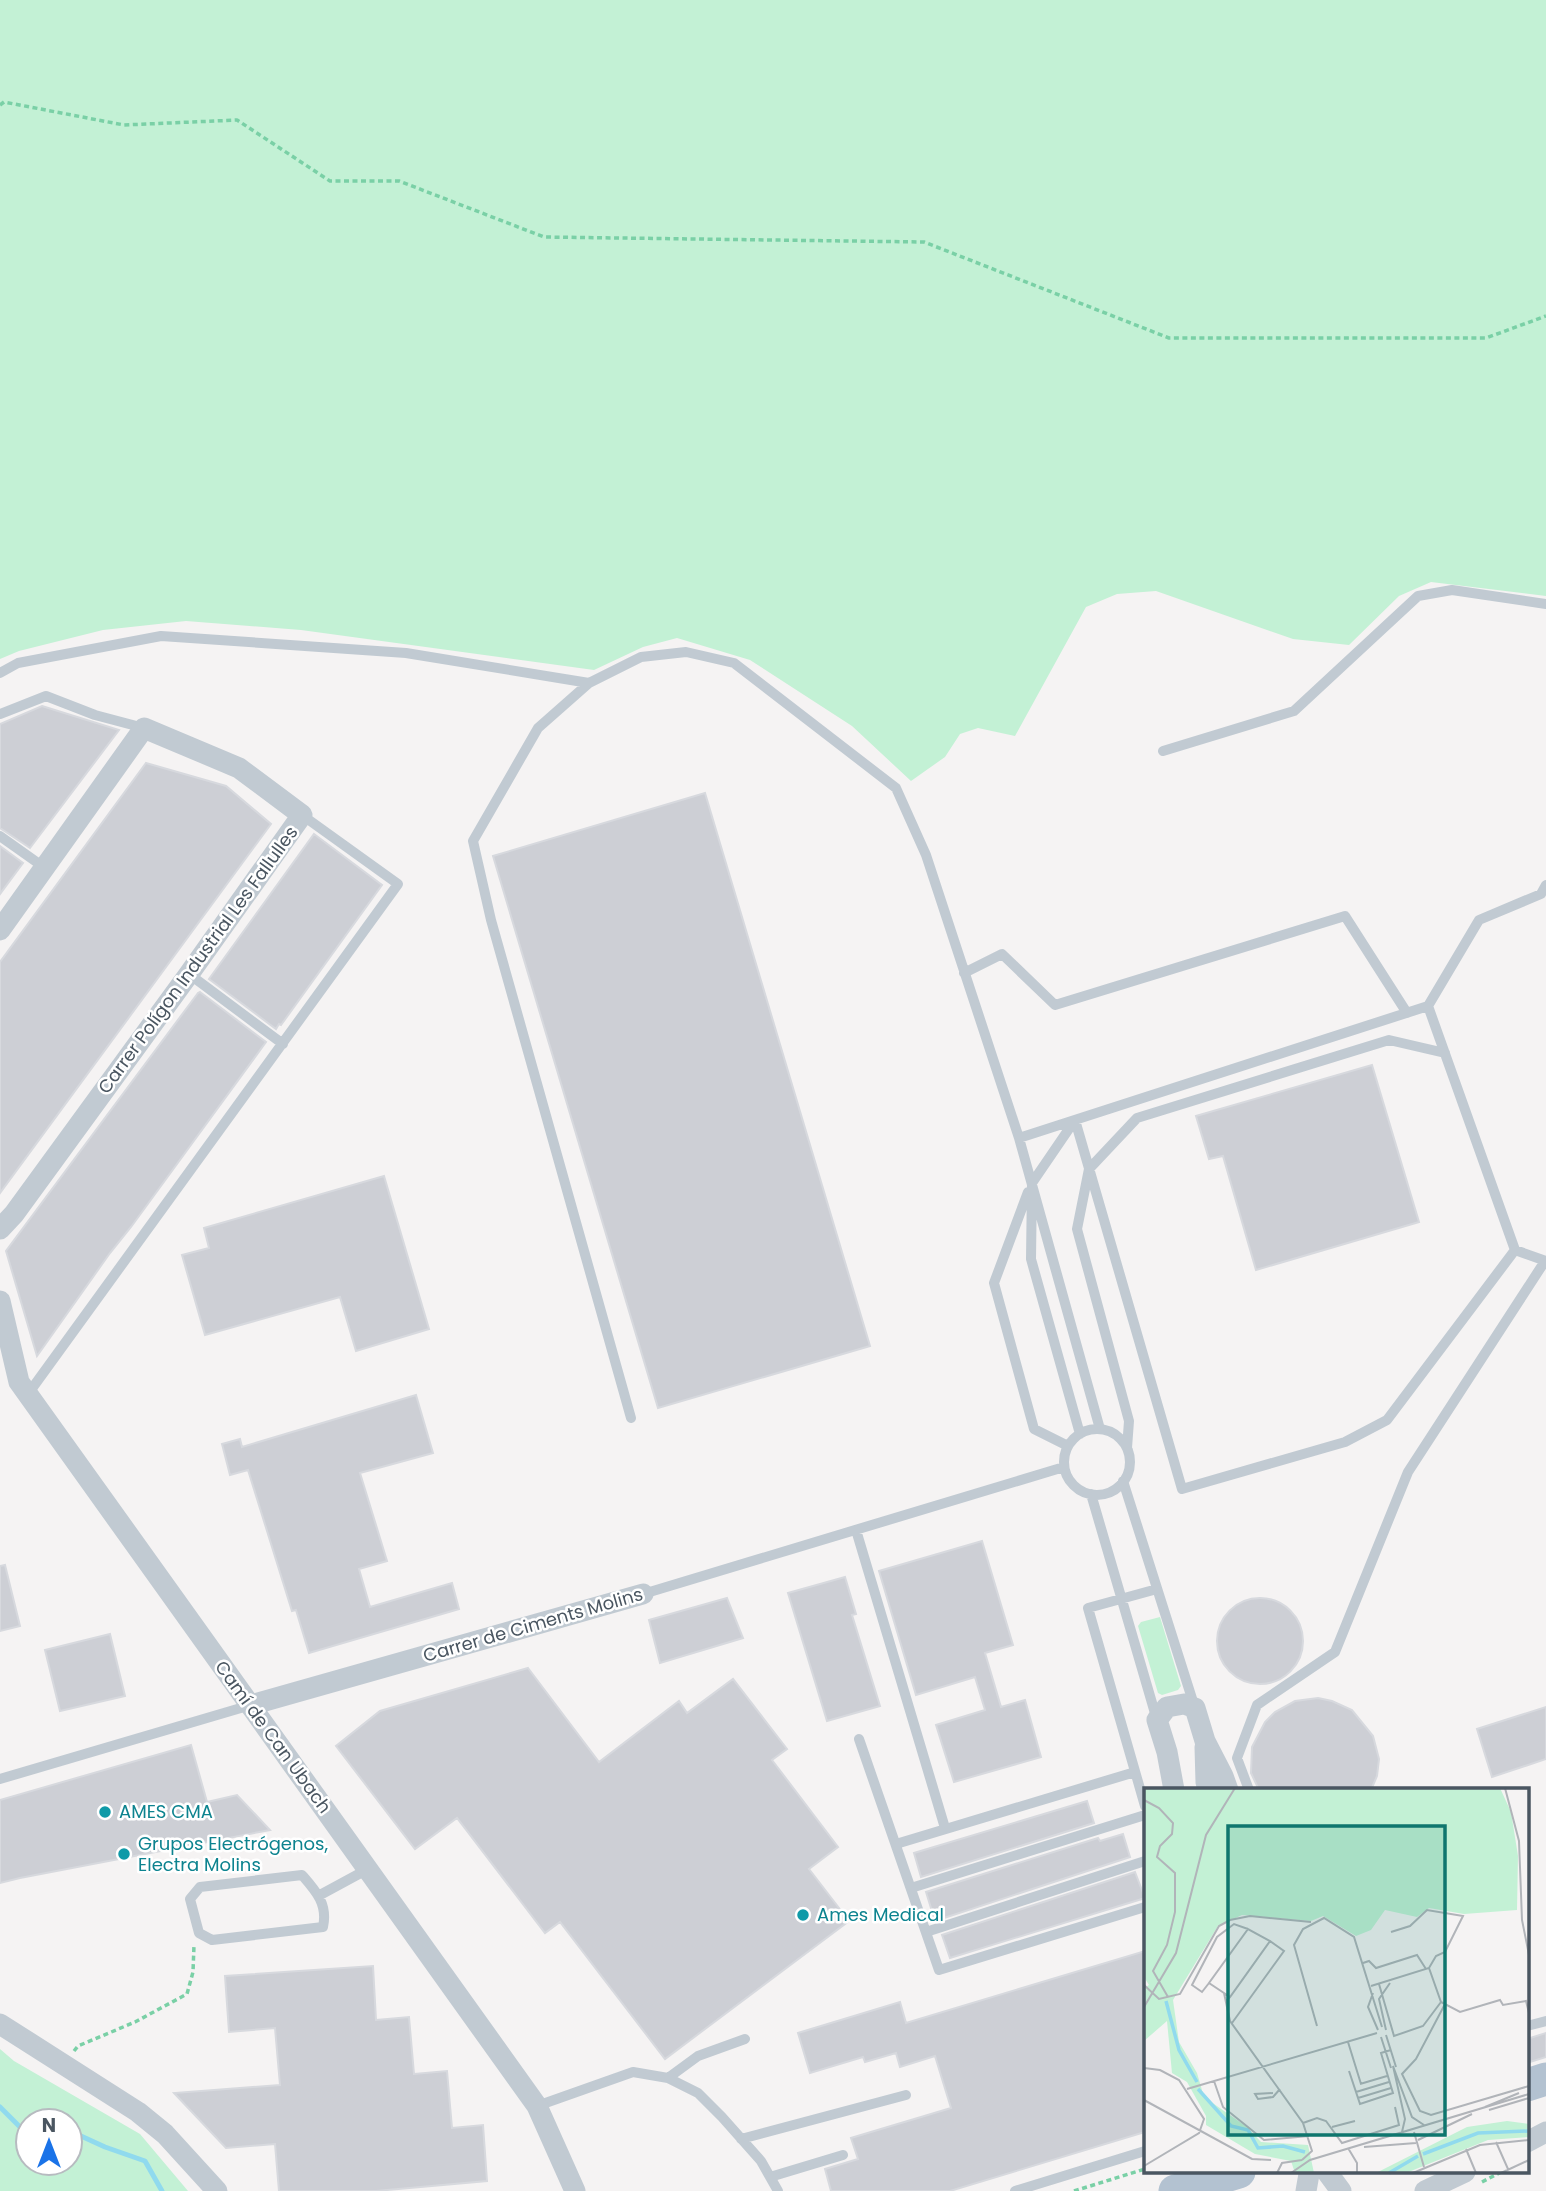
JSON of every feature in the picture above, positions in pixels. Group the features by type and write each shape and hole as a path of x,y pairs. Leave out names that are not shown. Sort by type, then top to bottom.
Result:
{"main road":[{"path":"1528,2085 1546,2079"},
{"path":"1175,2191 1232,2174"}],"street":[{"name":"Carrer Polígon Industrial Les Fallulles","path":"5,1216 189,974 302,815 239,768 144,728"},
{"path":"0,930 144,728"},
{"path":"0,1301 19,1382 28,1394"},
{"name":"Camí de Can Ubach","path":"28,1394 537,2106 575,2191"},
{"name":"Carrer de Ciments Molins","path":"251,1705 643,1594"},
{"path":"1174,1788 1167,1752 1157,1720 1161,1712 1175,1704 1184,1704 1195,1708 1205,1741 1227,1788"},
{"path":"1205,1741 1208,1788"},
{"path":"1167,1752 1196,1788"},
{"path":"0,2025 138,2112 165,2134 218,2191"},
{"path":"1528,2141 1546,2132"},
{"path":"1425,2191 1461,2174"},
{"path":"1314,2179 1341,2191"}],"lane":[{"path":"1163,751 1294,711 1418,596 1452,590 1546,604"},
{"path":"0,673 18,663 161,636 406,653 590,683"},
{"path":"631,1418 495,933 473,841 538,728 590,683 641,657 686,652 734,663 896,788 926,855 1019,1138 1100,1429"},
{"path":"0,714 46,696 95,715 144,728"},
{"path":"28,1394 398,884 302,815"},
{"path":"0,836 45,868"},
{"path":"1019,1138 1429,1006 1479,920 1541,894 1546,885"},
{"path":"964,973 1002,954 1055,1004 1345,916 1407,1013"},
{"path":"189,974 283,1044"},
{"path":"1429,1006 1515,1250"},
{"path":"1127,1448 1119,1438 1100,1429 1080,1434 1068,1446 1064,1457 1068,1478 1075,1487 1091,1494 1107,1493 1124,1481 1129,1471 1130,1459 1127,1448 1129,1421 1077,1229 1089,1169 1137,1118 1389,1040 1445,1054"},
{"path":"1075,1120 1182,1489 1345,1442 1387,1420 1515,1250"},
{"path":"1068,1446 1034,1429 994,1283 1031,1183 1075,1120"},
{"path":"1031,1183 1031,1259 1080,1434"},
{"path":"1248,1788 1237,1758 1257,1705 1335,1652 1408,1472 1546,1261 1515,1250"},
{"name":"Carrer de Ciments Molins","path":"643,1594 1064,1467"},
{"path":"1124,1481 1195,1708"},
{"path":"1091,1494 1157,1720"},
{"path":"856,1530 945,1828"},
{"path":"1144,1803 1088,1608 1157,1589"},
{"name":"Carrer de Ciments Molins","path":"0,1779 251,1705"},
{"path":"859,1739 939,1970 1144,1907"},
{"path":"896,1844 1135,1772"},
{"path":"911,1888 1144,1815"},
{"path":"926,1932 1144,1861"},
{"path":"320,1895 368,1869"},
{"path":"302,1875 320,1895 325,1916 323,1927 212,1940 199,1933 190,1899 200,1887 302,1875"},
{"path":"1529,2025 1546,2014"},
{"path":"1529,2025 1546,2021"},
{"path":"668,2078 698,2056 745,2039"},
{"path":"537,2106 633,2072 668,2078 698,2093 722,2117 761,2161 778,2191"},
{"path":"741,2139 906,2095"},
{"path":"1015,2191 1144,2151"},
{"path":"769,2177 842,2155"}],"path":[{"path":"0,105 4,102 124,125 237,120 330,181 399,181 544,237 924,242 1170,338 1486,338 1546,316"},
{"path":"63,2065 78,2046 135,2022 187,1994 193,1972 194,1944 199,1933"},
{"path":"1074,2191 1144,2169"}],"green space":[{"path":"0,0 1546,0 1546,596 1431,582 1399,596 1349,645 1293,639 1156,591 1117,594 1086,607 1015,736 978,728 960,734 945,757 911,781 852,726 750,660 677,638 643,647 594,670 301,630 186,621 103,630 19,651 0,659"},
{"path":"1160,1617 1181,1686 1178,1690 1162,1695 1158,1693 1138,1626 1141,1622"},
{"path":"0,2049 14,2061 140,2134 188,2191 0,2191"}],"building":[{"path":"42,706 119,730 30,848 0,828 0,724"},
{"path":"146,763 226,786 271,824 0,1193 0,962"},
{"path":"705,793 870,1346 658,1408 493,856"},
{"path":"314,834 382,885 276,1029 209,979"},
{"path":"0,846 23,863 0,894"},
{"path":"200,992 266,1042 37,1356 6,1251"},
{"path":"1372,1065 1419,1222 1256,1270 1223,1156 1209,1159 1196,1116"},
{"path":"384,1176 429,1329 356,1351 340,1297 205,1335 182,1255 209,1248 204,1228"},
{"path":"416,1395 433,1453 360,1473 387,1561 359,1569 370,1607 452,1583 459,1609 309,1653 296,1610 292,1611 248,1470 230,1475 222,1444 240,1439 242,1447"},
{"path":"982,1541 1013,1645 985,1653 1001,1707 1025,1700 1041,1757 954,1782 936,1725 985,1710 975,1677 916,1695 879,1571"},
{"path":"5,1565 20,1626 0,1631 0,1566"},
{"path":"845,1577 856,1614 852,1615 880,1706 827,1721 788,1593"},
{"path":"727,1598 743,1638 660,1663 649,1620"},
{"path":"1252,1598 1268,1598 1291,1610 1300,1624 1303,1641 1300,1658 1291,1672 1268,1684 1252,1684 1236,1677 1224,1665 1217,1649 1217,1633 1224,1617 1236,1605"},
{"path":"110,1634 125,1696 60,1711 45,1650"},
{"path":"528,1668 599,1762 679,1701 687,1713 733,1679 787,1749 772,1760 838,1847 809,1869 849,1921 665,2059 560,1922 545,1933 457,1818 415,1849 336,1746 380,1711"},
{"path":"1318,1698 1352,1710 1373,1736 1379,1759 1377,1776 1372,1788 1258,1788 1251,1773 1252,1747 1265,1722 1275,1712 1295,1701"},
{"path":"1546,1707 1546,1759 1492,1777 1477,1729"},
{"name":"AMES CMA","path":"191,1745 207,1802 237,1795 270,1830 0,1883 0,1800"},
{"path":"1087,1801 1094,1823 921,1877 914,1853"},
{"path":"1123,1834 1130,1857 935,1921 926,1892 1098,1838 1100,1841"},
{"path":"1135,1872 1144,1895 1144,1898 950,1958 942,1935"},
{"path":"1144,1951 1144,2132 950,2191 831,2191 825,2169 858,2159 851,2138 951,2108 935,2056 900,2067 896,2053 865,2062 863,2057 810,2073 798,2033 900,2002 906,2023"},
{"path":"373,1966 376,2020 409,2017 414,2074 447,2071 452,2128 483,2125 487,2181 376,2191 279,2191 275,2144 226,2148 174,2093 280,2085 275,2028 229,2032 225,1976"},
{"path":"1546,2033 1546,2057 1528,2063 1528,2039"}],"waterway":[{"path":"0,2107 14,2121"},
{"path":"84,2137 145,2161 162,2191"}],"place":[{"name":"AMES CMA","path":"105,1812"},
{"name":"Grupos Electrógenos, Electra Molins","path":"124,1854"},
{"name":"Ames Medical","path":"803,1915"}]}
